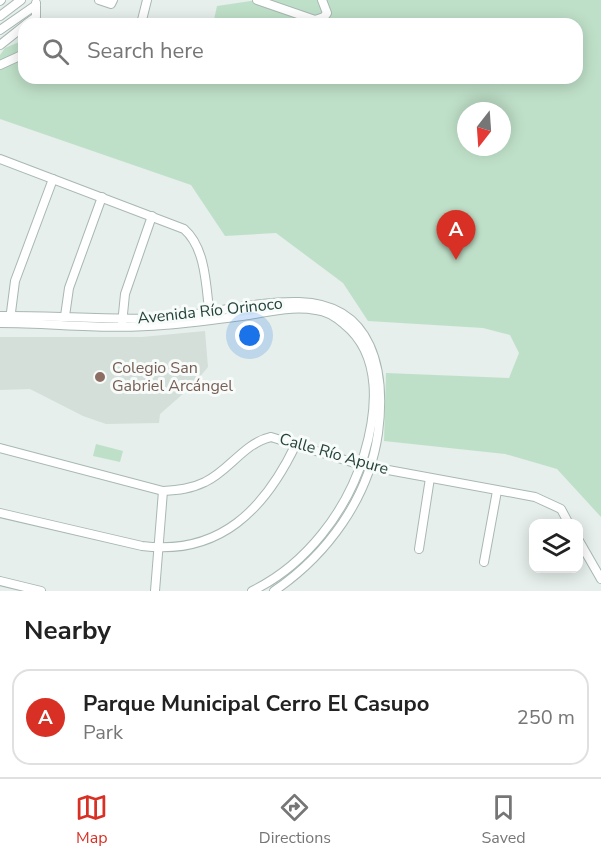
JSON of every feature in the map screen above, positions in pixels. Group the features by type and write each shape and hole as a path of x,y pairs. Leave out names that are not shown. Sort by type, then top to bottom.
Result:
{"street":[{"path":"0,16 21,0"},
{"path":"99,0 111,3 113,0"},
{"path":"142,18 147,0"},
{"path":"257,0 309,18"},
{"path":"321,18 327,13 322,0"},
{"path":"35,18 37,2"},
{"path":"0,30 37,2"},
{"path":"0,45 18,31"},
{"path":"0,65 18,57"},
{"path":"0,169 2,160 184,229 196,242 210,317"},
{"path":"9,319 15,281 52,179"},
{"path":"65,316 69,288 102,197"},
{"path":"122,323 125,294 152,216"},
{"name":"Avenida Río Orinoco","path":"0,316 9,319 122,323 210,317 301,305 328,307 346,316 367,338 374,365 379,422 349,513 326,547 294,577 274,591"},
{"name":"Avenida Río Orinoco","path":"0,323 9,319 65,316 122,323"},
{"name":"Calle Río Apure","path":"0,448 163,491 188,489 207,482 259,440 271,437 365,466 549,502 561,509 567,519"},
{"path":"0,513 114,542 158,548 203,540 237,524 270,491 296,444"},
{"name":"Avenida Río Orinoco","path":"252,591 289,567 322,534 365,466"},
{"path":"419,549 430,478"},
{"path":"484,562 497,490"},
{"path":"155,591 163,491"},
{"path":"583,546 601,579"},
{"path":"0,581 22,589 41,591"}],"shaded area":[{"name":"Colegio San Gabriel Arcángel","path":"205,331 208,367 192,386 160,414 159,423 106,424 83,416 30,389 0,390 0,337 142,337"}],"green space":[{"path":"257,0 601,0 601,517 557,469 505,454 384,441 386,373 509,378 519,353 510,335 483,328 368,321 343,283 276,233 225,236 191,185 0,119 0,55 5,48 18,43 18,84 583,84 583,18 214,18 217,6"},
{"path":"96,444 123,451 120,462 93,456"}],"place":[{"name":"Parque Municipal Cerro El Casupo","path":"456,260"},
{"name":"Colegio San Gabriel Arcángel","path":"100,377"}]}
